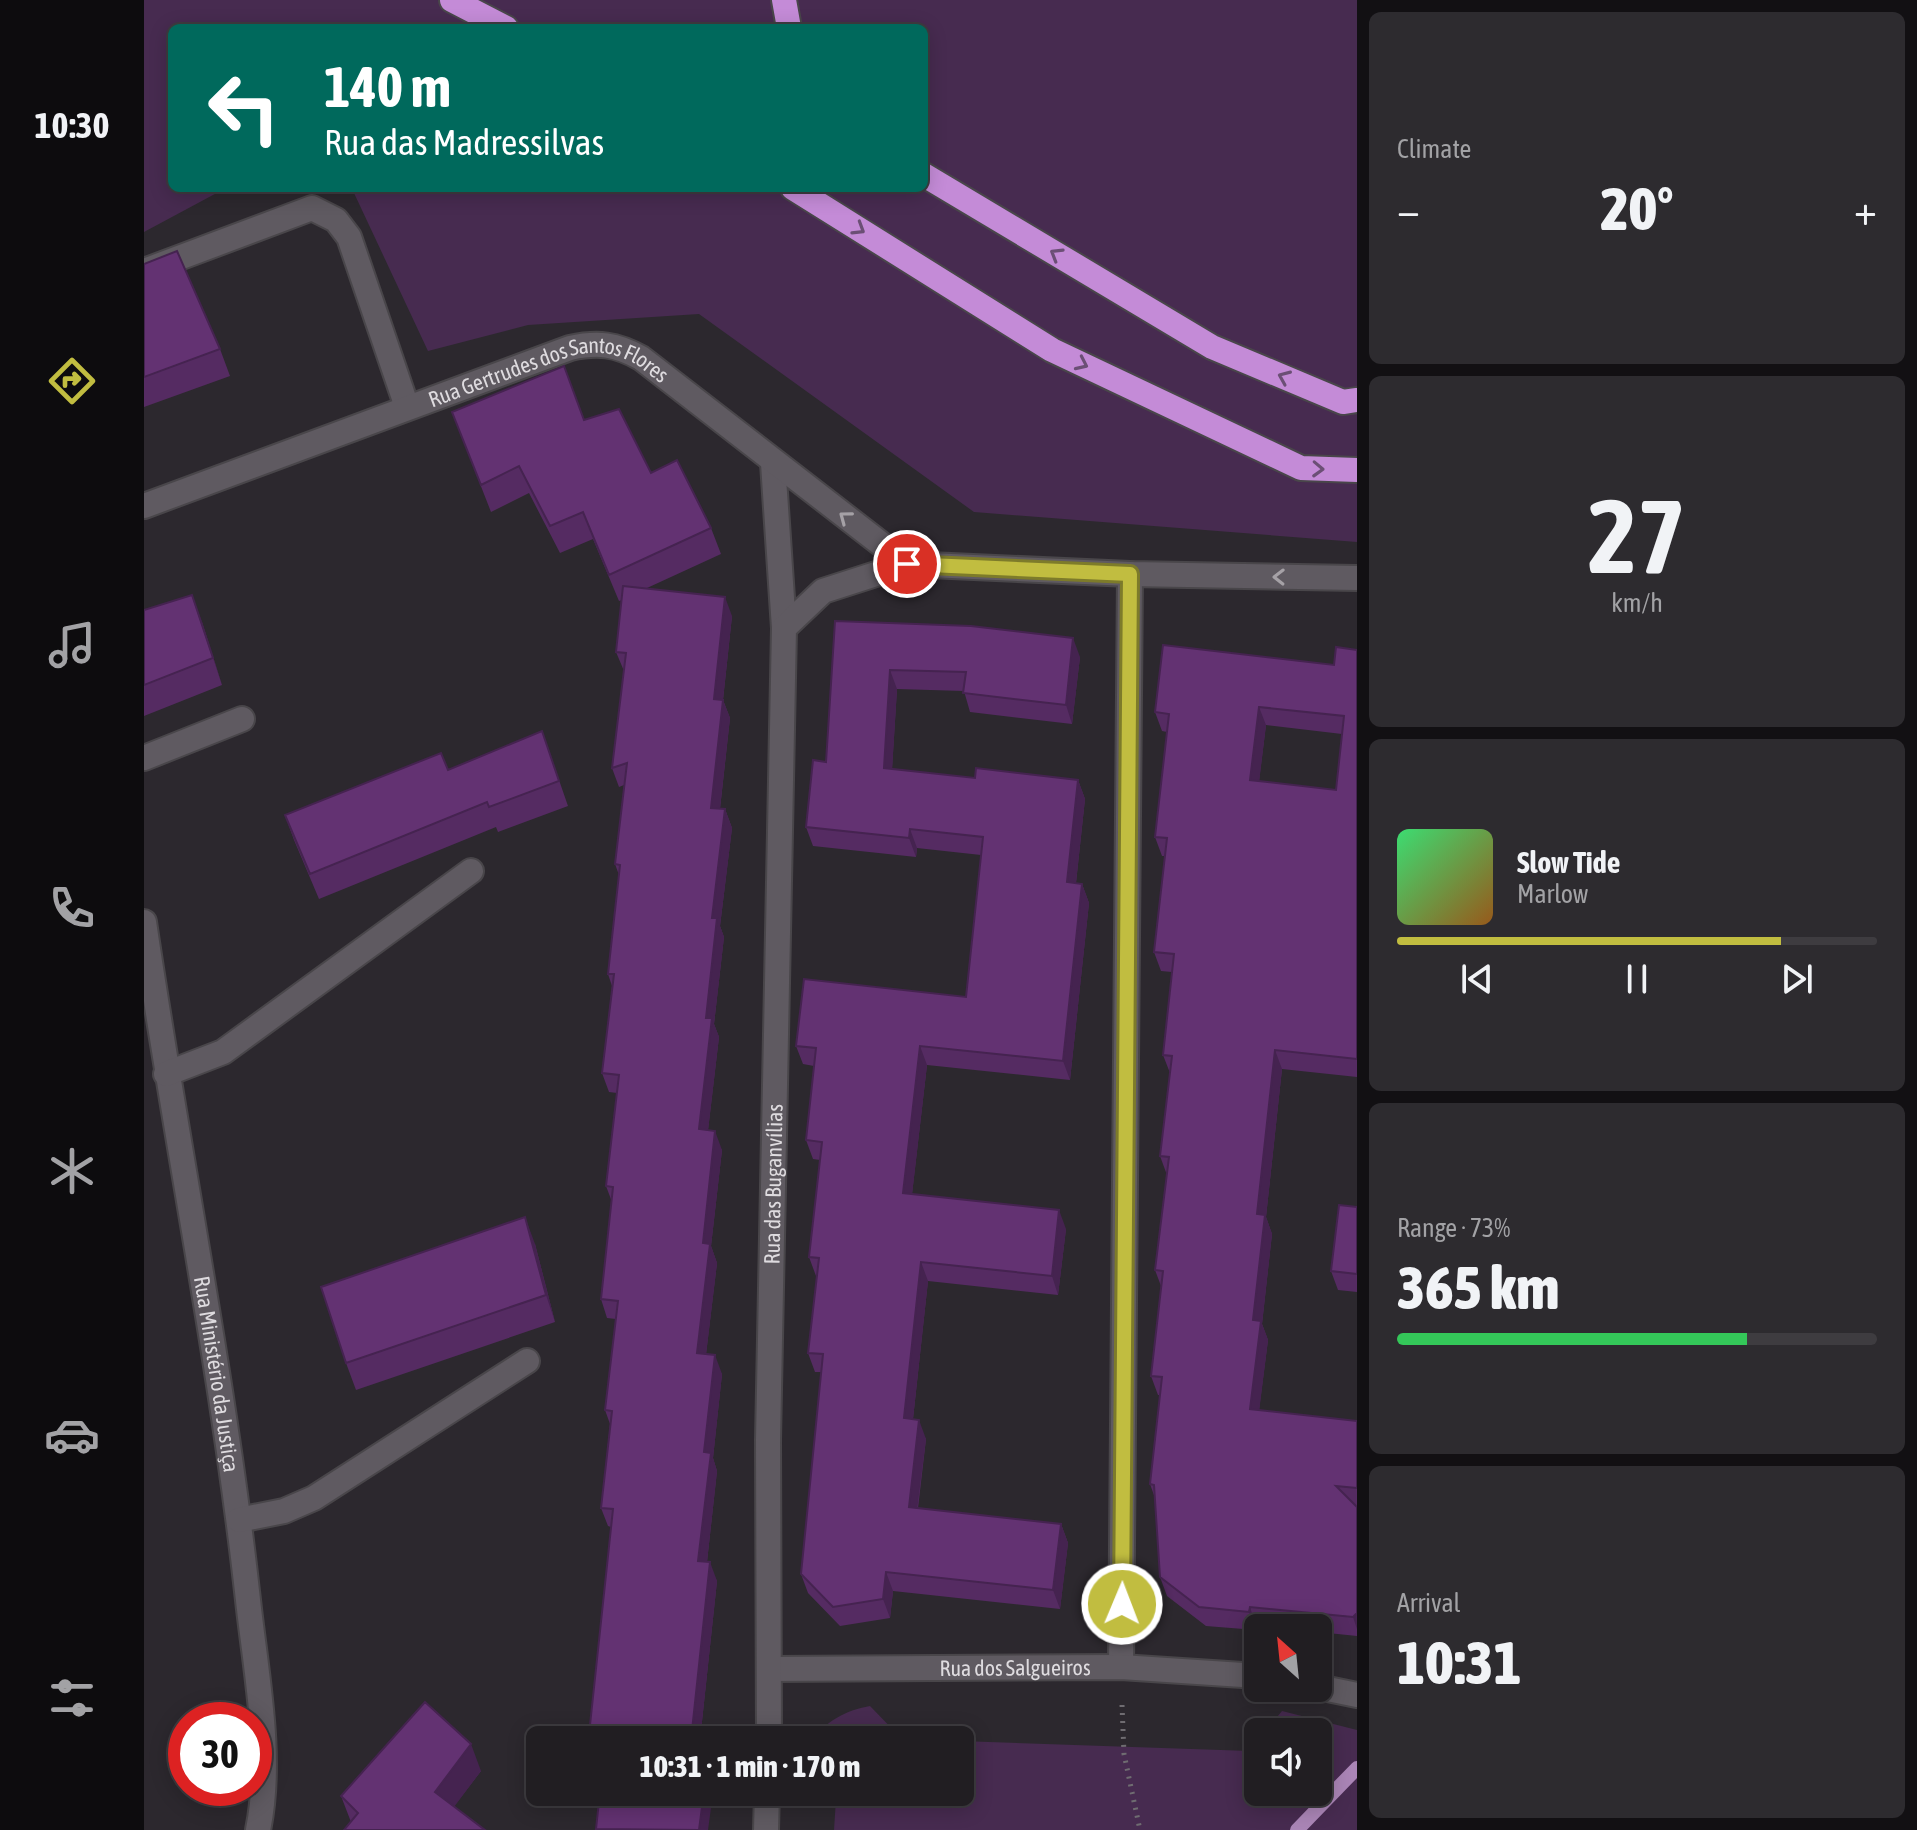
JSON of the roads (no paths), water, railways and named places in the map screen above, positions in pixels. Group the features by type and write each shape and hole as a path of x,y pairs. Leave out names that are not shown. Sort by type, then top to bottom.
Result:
{"highway":[{"path":"452,0 498,24"},
{"path":"784,0 788,24"},
{"path":"928,177 1212,347 1343,402 1357,400"},
{"path":"799,192 1052,350 1301,468 1357,470"}],"street":[{"path":"144,271 312,208 336,220 349,237 407,407"},
{"name":"Rua Gertrudes dos Santos Flores","path":"144,506 570,348 596,343 621,347 641,358 907,564"},
{"name":"Rua das Buganvílias","path":"769,1726 768,1440 784,628 773,463"},
{"path":"784,628 823,591 907,564 1130,574 1357,578"},
{"path":"1121,1667 1130,574"},
{"path":"144,758 242,719"},
{"path":"166,1074 223,1052 471,871"},
{"name":"Rua Ministério da Justiça","path":"144,922 239,1520 258,1699 262,1811 258,1830"},
{"path":"239,1520 284,1511 314,1498 527,1361"},
{"name":"Rua dos Salgueiros","path":"771,1669 1121,1667 1244,1675"},
{"path":"1332,1690 1357,1695"},
{"path":"766,1830 767,1806"}],"waterway":[{"path":"1297,1830 1357,1768"}]}
